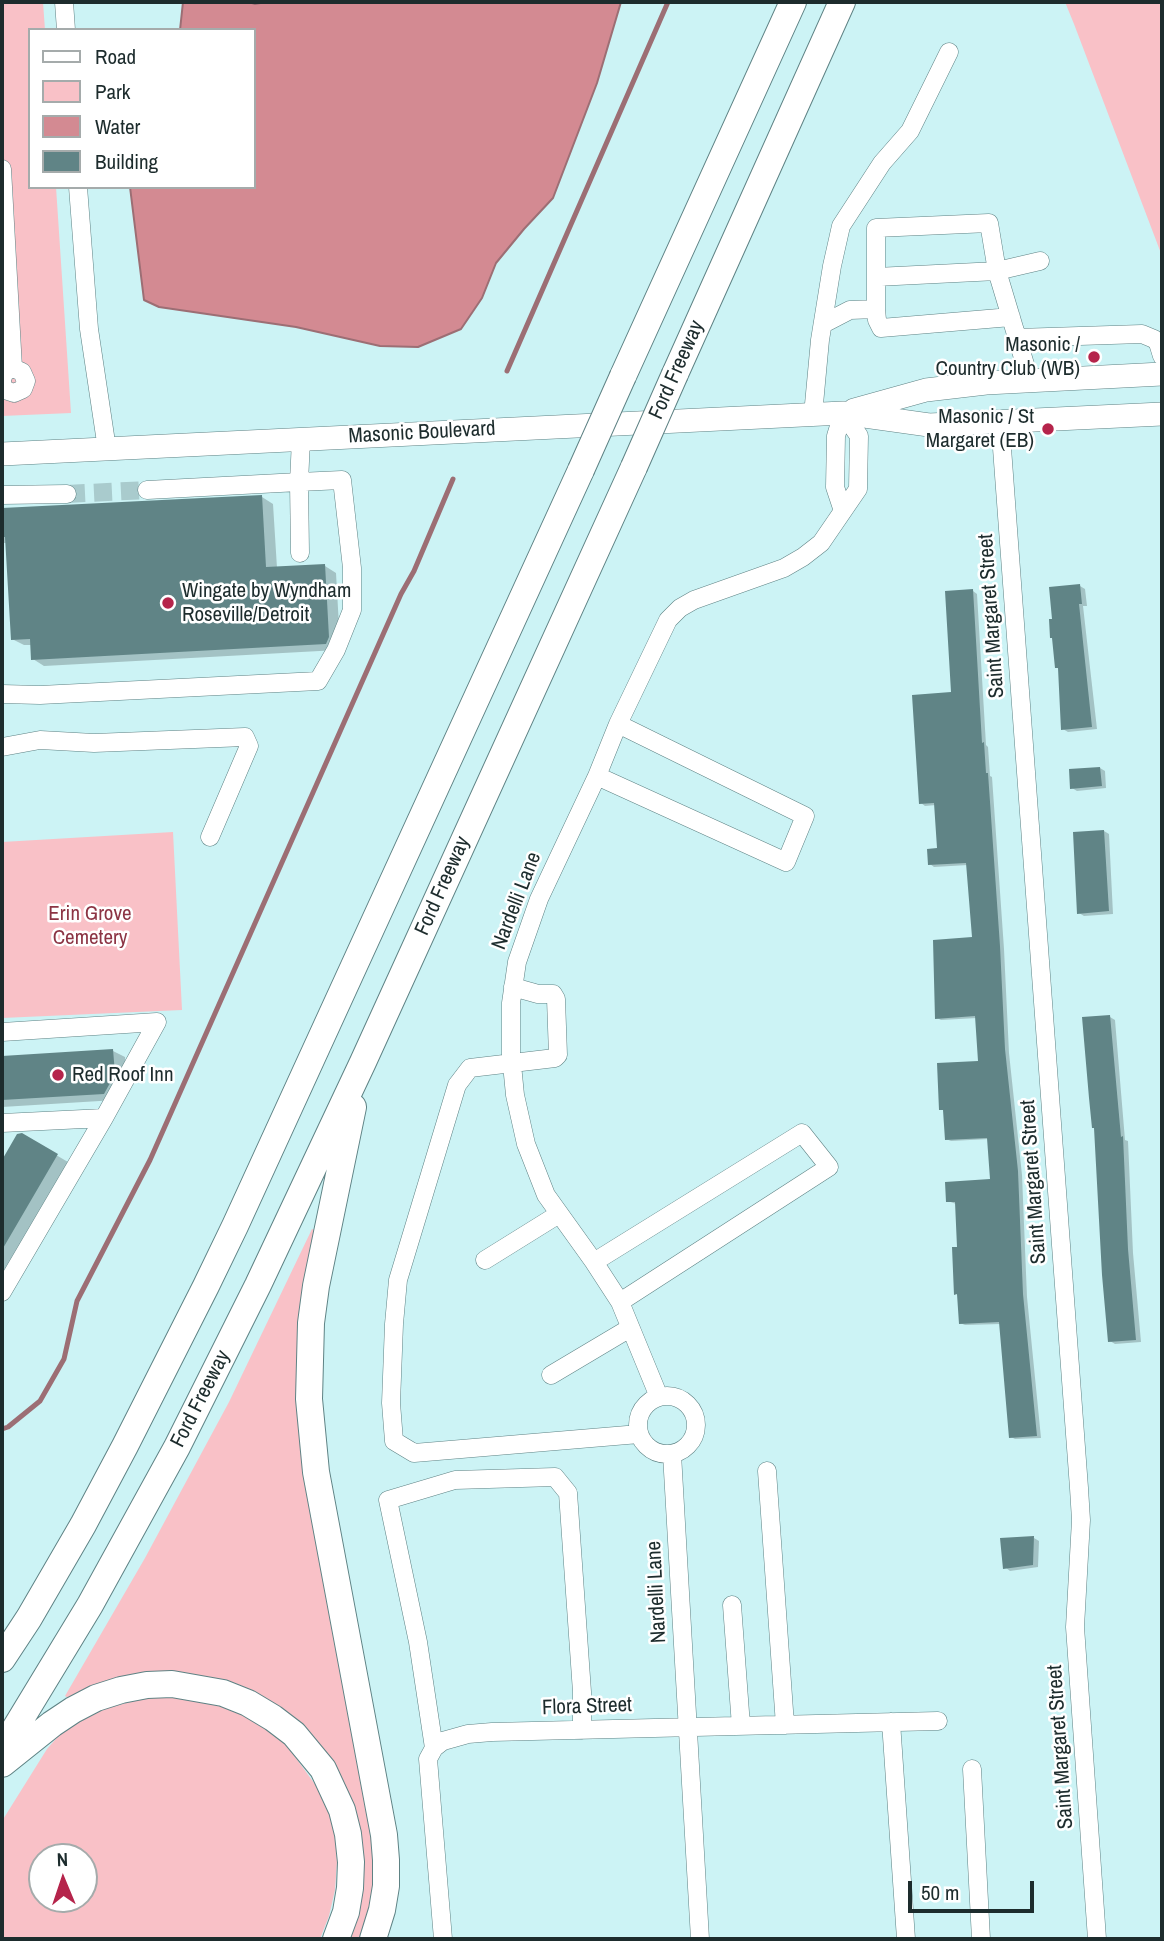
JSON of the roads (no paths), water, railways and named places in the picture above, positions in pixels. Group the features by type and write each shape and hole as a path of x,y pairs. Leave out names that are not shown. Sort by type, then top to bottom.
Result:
{"highway":[{"path":"2,1659 83,1525 236,1226 793,2"},
{"name":"Ford Freeway","path":"2,1750 90,1605 177,1447 258,1284 363,1062 842,2"},
{"path":"363,1062 316,1286 310,1335 309,1399 316,1472 386,1860 386,1886 373,1939"},
{"path":"2,1764 51,1724 73,1710 96,1698 121,1690 172,1684 223,1693 248,1703 294,1734 323,1769 342,1810 351,1863 350,1888 346,1912 336,1939"}],"main road":[{"name":"Masonic Boulevard","path":"2,454 843,413 926,390 994,383 1162,374"},
{"path":"994,383 987,407 988,413 1000,421"},
{"name":"Masonic Boulevard","path":"843,413 929,425 1162,414"}],"street":[{"path":"64,2 66,28"},
{"path":"813,415 823,324 841,226 882,163 910,131 949,51"},
{"path":"2,169 6,377"},
{"path":"78,189 89,329 107,449"},
{"path":"1011,317 881,328 876,309 876,228 989,223 997,271 1011,317 1030,381"},
{"path":"876,277 997,271 1040,261"},
{"path":"823,324 850,310 876,309"},
{"path":"1017,338 1142,334 1158,343 1162,356"},
{"name":"Nardelli Lane","path":"659,1397 620,1302 545,1195 526,1144 515,1095 512,1063 511,1003 517,962 530,923 618,724 668,620 680,608 694,600 784,568 803,557 821,542 843,512 835,487 835,474 836,436 843,413"},
{"name":"Saint Margaret Street","path":"1000,421 1076,1433 1081,1520 1075,1626 1097,1939"},
{"path":"300,553 301,440"},
{"path":"2,694 40,695 318,681 336,650 352,610 352,568 342,480 147,490"},
{"path":"2,495 67,494"},
{"path":"597,776 786,862 805,816 618,724"},
{"path":"2,747 40,740 94,743 245,737 249,746 210,838"},
{"path":"513,987 553,994 557,1004 558,1055 555,1058 470,1068 457,1085 398,1280 391,1403 394,1441 414,1453 639,1434"},
{"path":"2,1032 158,1022 2,1292"},
{"path":"2,1123 104,1118"},
{"path":"594,1262 802,1133 829,1167 620,1302"},
{"path":"485,1260 559,1214"},
{"path":"551,1375 630,1328"},
{"path":"670,1396 682,1400 691,1408 696,1419 696,1431 684,1450 660,1454 651,1450 639,1434 638,1423 642,1412 649,1403 659,1397 670,1396"},
{"name":"Nardelli Lane","path":"672,1454 700,1939"},
{"path":"767,1471 785,1725"},
{"path":"443,1939 428,1759 434,1748 418,1643 388,1500 455,1480 555,1477 568,1493 582,1692 582,1730"},
{"path":"732,1605 741,1726"},
{"name":"Flora Street","path":"434,1748 443,1741 468,1734 938,1721"},
{"path":"891,1722 906,1939"},
{"path":"972,1769 981,1939"}],"water":[{"path":"183,2 621,2 597,83 553,198 496,263 482,298 461,329 418,347 380,346 296,327 159,307 144,300 130,189 256,189 256,28 180,28"}],"waterway":[{"path":"507,371 668,2"},
{"path":"2,1429 40,1401 64,1359 77,1301 150,1160 453,479"}],"tunnel":[{"path":"67,494 147,490"}],"place":[{"name":"Masonic / Country Club (WB)","path":"1094,357"},
{"name":"Masonic / St Margaret (EB)","path":"1048,429"},
{"name":"Wingate by Wyndham Roseville/Detroit","path":"168,603"},
{"name":"Red Roof Inn","path":"58,1075"}],"park label":[{"name":"Erin Grove Cemetery","path":"90,926"}]}
